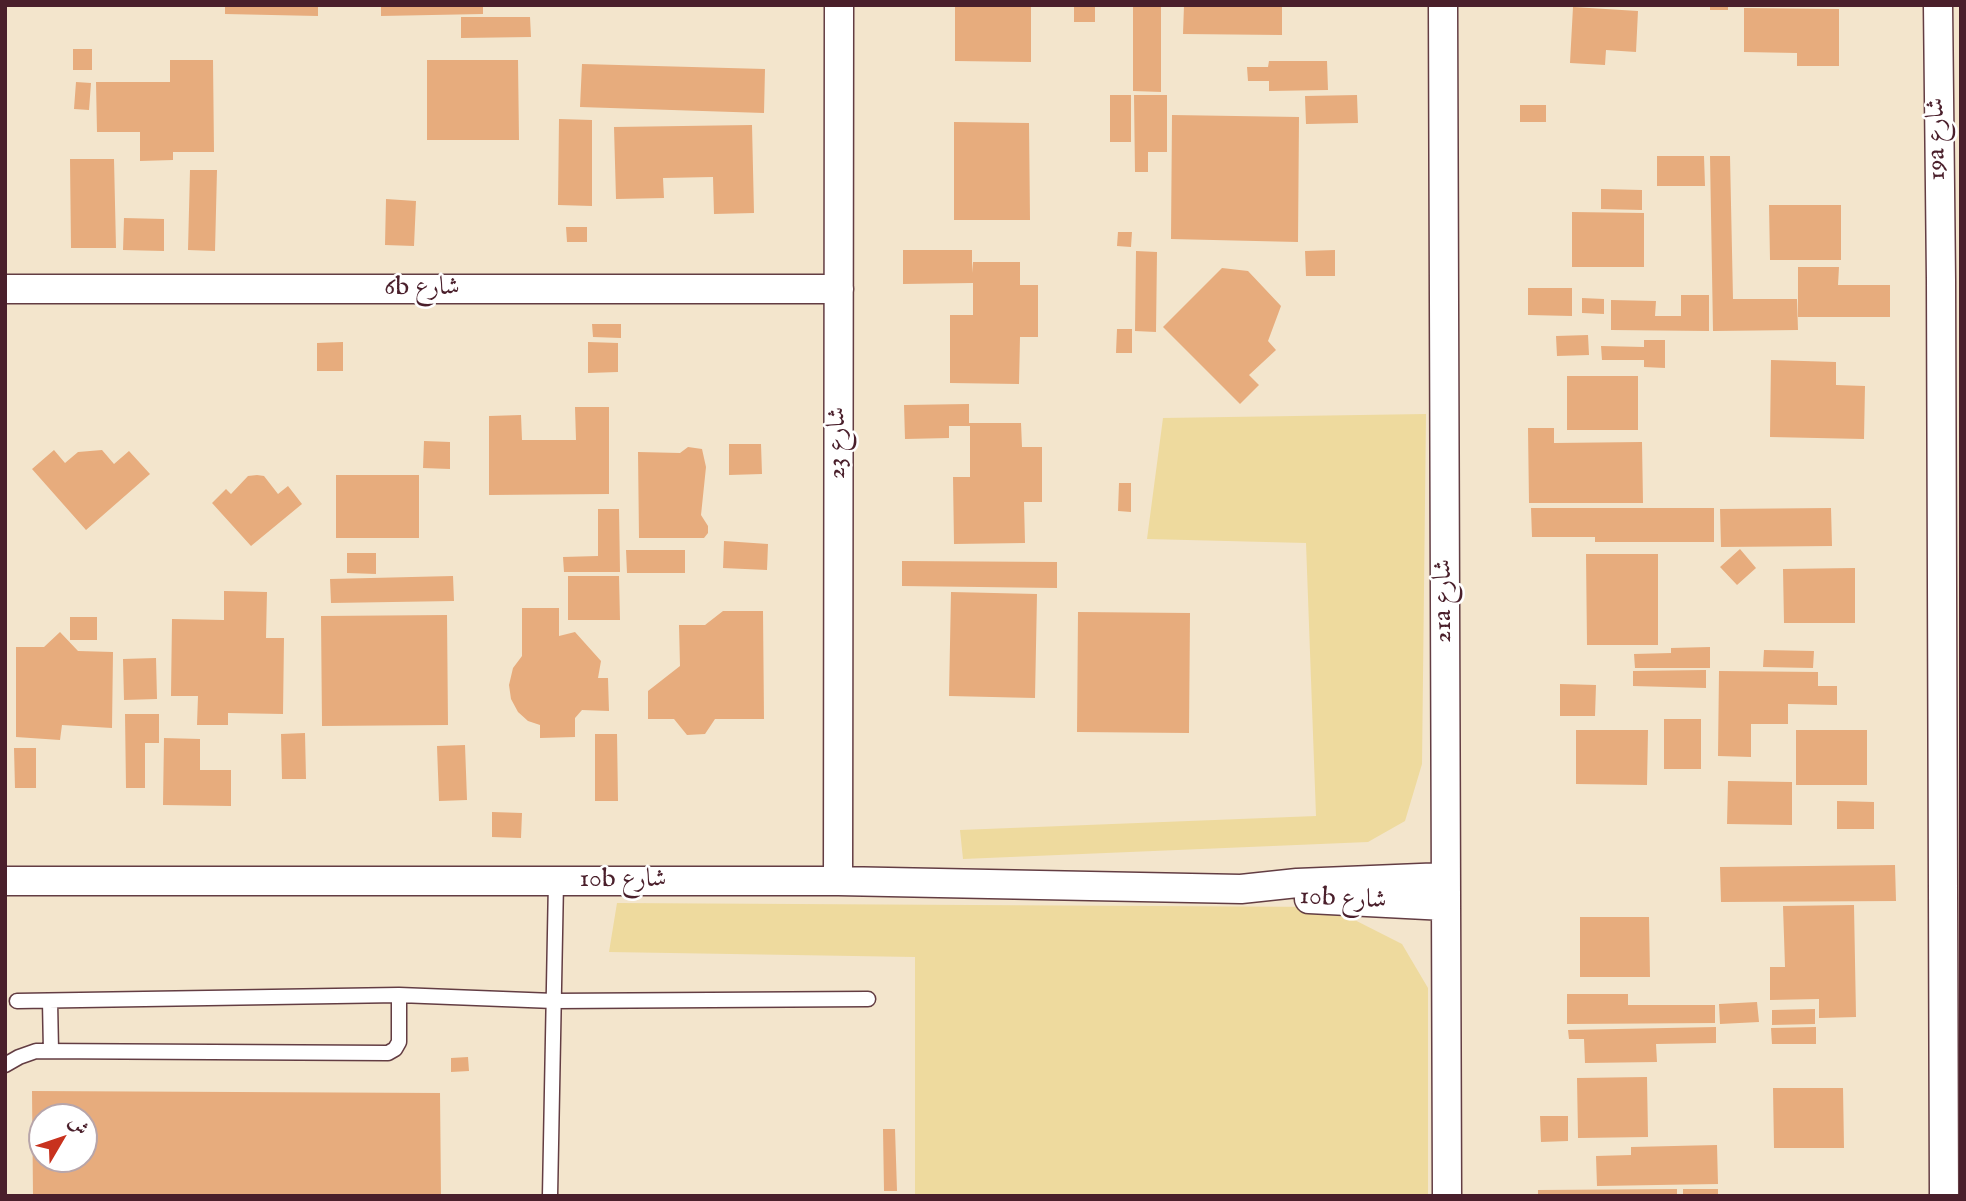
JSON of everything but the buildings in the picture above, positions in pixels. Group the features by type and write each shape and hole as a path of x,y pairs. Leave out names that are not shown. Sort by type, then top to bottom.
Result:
{"street":[{"name":"شارع 23","path":"838,881 839,5"},
{"name":"21a شارع","path":"1443,5 1447,1196"},
{"name":"19a شارع","path":"1938,5 1951,280 1952,1139 1944,1196"},
{"name":"6b شارع","path":"5,289 839,289"},
{"name":"10b شارع","path":"5,881 838,881 1241,889 1287,884 1445,877"},
{"name":"10b شارع","path":"1241,889 1295,898 1445,906"}],"lane":[{"path":"551,1196 556,881"},
{"path":"5,1066 36,1051 388,1053 395,1049 399,1042 399,995"},
{"path":"17,1001 399,995 554,1001 868,999"},
{"path":"50,1001 51,1051"}],"sand":[{"path":"1426,414 1422,764 1405,821 1368,842 963,859 960,830 1316,816 1306,543 1147,539 1163,418"},
{"path":"617,903 1329,907 1402,944 1428,988 1428,1196 915,1196 915,957 609,952"}]}
